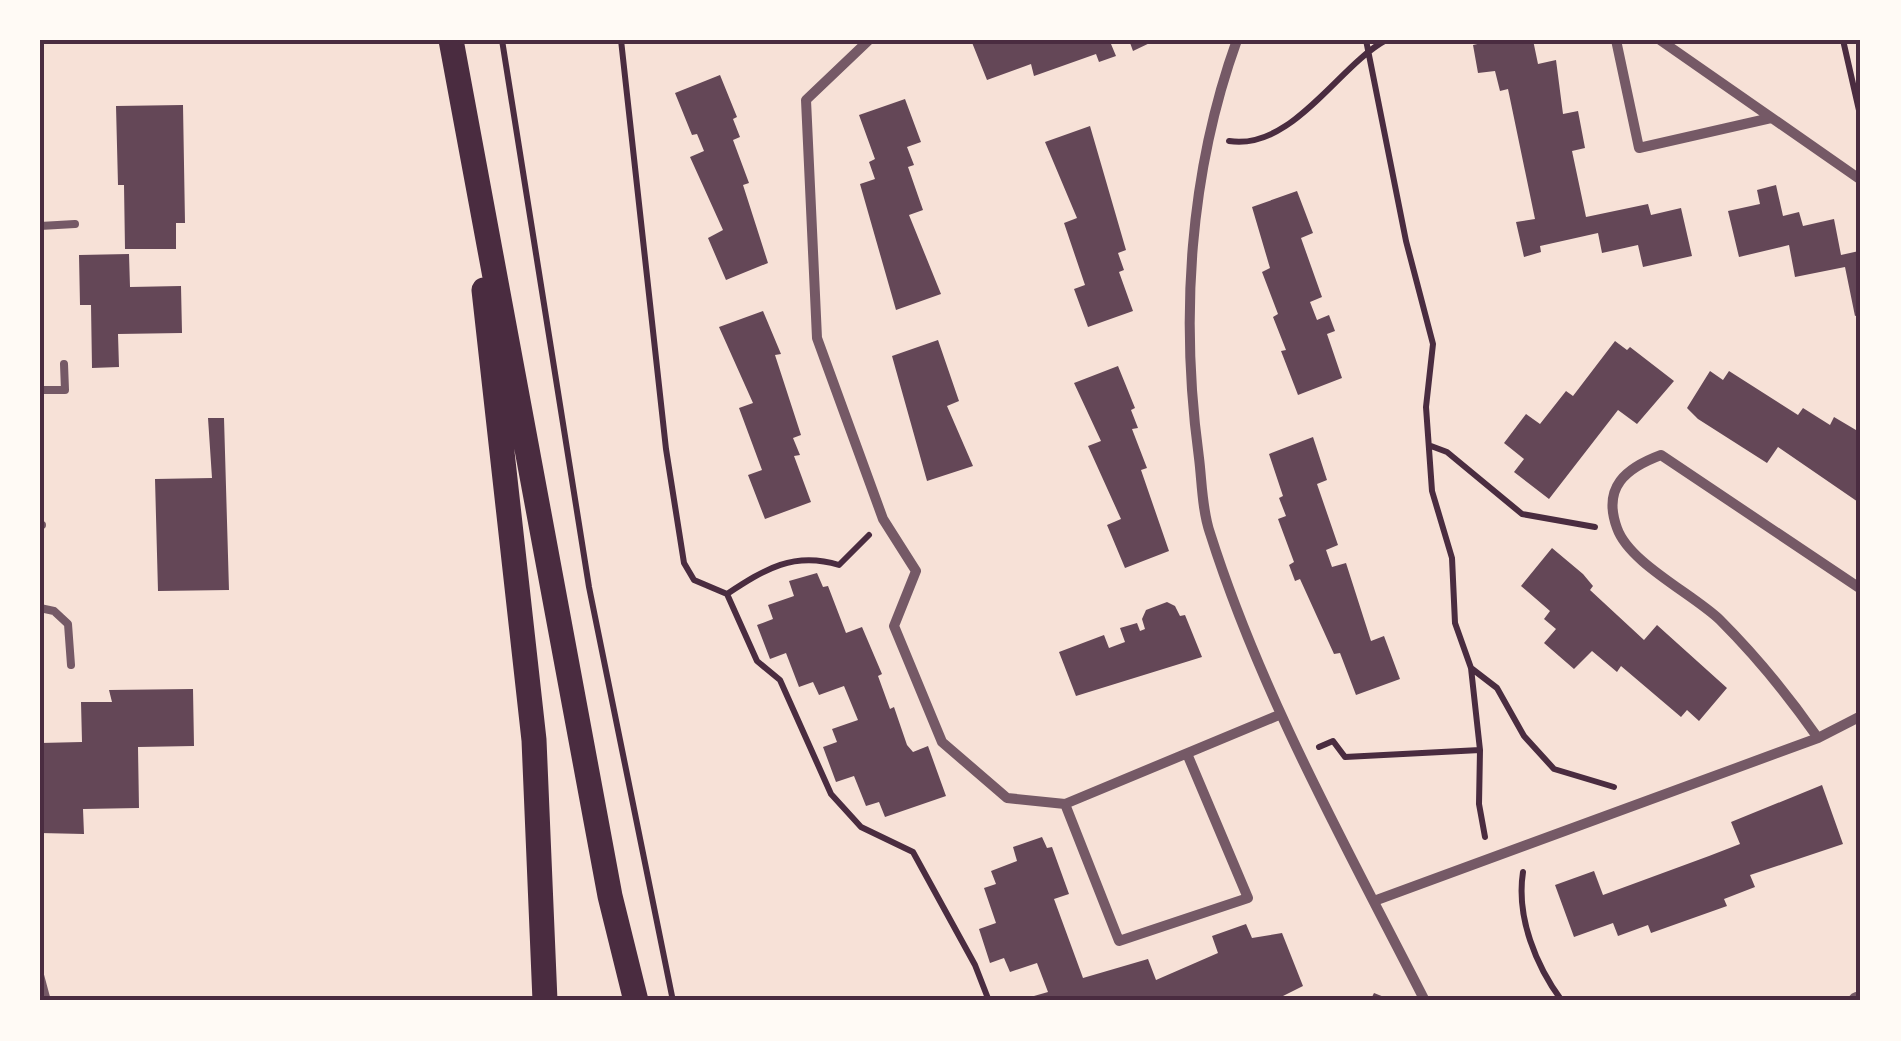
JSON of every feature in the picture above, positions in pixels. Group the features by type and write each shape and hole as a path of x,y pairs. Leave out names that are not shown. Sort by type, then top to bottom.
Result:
{"main road":[{"path":"450,40 610,896 636,1001"},
{"path":"462,96 534,740 545,1001"}],"street":[{"path":"869,40 806,100 817,338 883,518 916,571 894,626 942,742 1007,798 1066,804 1188,756 1279,714"},
{"path":"1238,40 1214,104 1190,263 1189,386 1208,530 1279,714 1425,1001"},
{"path":"1616,40 1639,148 1772,118"},
{"path":"1660,40 1861,180"},
{"path":"1818,738 1765,666 1716,616 1644,561 1617,530 1613,494 1629,467 1660,454 1861,589"},
{"path":"1374,901 1818,738 1861,716"},
{"path":"1066,804 1119,941 1248,898 1188,756"}],"lane":[{"path":"40,226 75,224"},
{"path":"40,390 65,390 64,364"},
{"path":"40,608 54,610 68,624 71,665"},
{"path":"40,975 47,1001"}],"path":[{"path":"502,40 590,587 673,1001"},
{"path":"621,40 666,449 684,563 694,580 728,594 757,660 780,680 831,794 861,827 913,852 975,965 988,1001"},
{"path":"1366,40 1410,257 1433,344 1426,406 1432,491 1452,558 1455,623 1471,668 1484,834"},
{"path":"1208,138 1236,142 1289,126 1369,49 1386,40"},
{"path":"1843,40 1861,119"},
{"path":"1431,446 1447,452 1522,514 1543,521 1617,530"},
{"path":"728,594 785,561 813,557 839,565 883,518"},
{"path":"1471,668 1497,688 1524,736 1554,768 1654,798"},
{"path":"1346,758 1480,750"},
{"path":"1528,845 1521,878 1526,921 1544,977 1562,1001"}],"building":[{"path":"971,40 1121,41 1111,44 1116,56 1099,62 1096,54 1034,76 1031,64 987,80"},
{"path":"1129,40 1156,40 1133,51"},
{"path":"1495,40 1533,40 1538,64 1556,60 1563,114 1578,111 1585,148 1572,151 1586,217 1648,204 1651,215 1681,208 1692,256 1643,267 1638,245 1602,253 1598,233 1540,246 1541,252 1524,257 1516,222 1535,219 1508,89 1500,91 1495,71 1478,73 1473,45"},
{"path":"720,75 737,117 733,119 740,137 733,140 749,183 743,185 768,263 726,280 708,238 723,230 690,157 704,151 697,134 692,135 675,93"},
{"path":"905,99 921,142 907,147 914,165 908,167 923,210 909,215 941,294 896,310 860,184 875,179 869,162 875,159 859,115"},
{"path":"183,105 185,223 176,223 176,249 125,249 124,185 118,185 116,106"},
{"path":"1090,126 1126,250 1118,253 1124,270 1119,272 1133,311 1088,327 1074,289 1085,285 1064,223 1077,218 1045,142"},
{"path":"1776,185 1783,216 1799,212 1803,226 1834,219 1841,255 1859,251 1861,314 1855,316 1845,267 1795,277 1789,245 1739,257 1728,211 1760,204 1757,190"},
{"path":"1297,191 1313,233 1301,238 1322,297 1310,302 1317,320 1329,315 1335,331 1327,334 1342,378 1298,395 1281,351 1286,350 1273,317 1278,314 1262,272 1270,268 1252,207"},
{"path":"129,254 130,287 181,286 182,333 118,334 119,367 92,368 91,305 80,305 79,255"},
{"path":"763,311 781,354 775,355 801,435 793,438 800,455 794,456 811,502 765,519 748,475 762,470 739,408 753,403 719,327"},
{"path":"938,340 959,401 947,406 973,466 927,481 892,356"},
{"path":"1615,341 1627,350 1630,347 1674,381 1637,424 1618,410 1549,499 1514,472 1524,459 1504,443 1526,414 1540,424 1566,391 1573,396"},
{"path":"1118,366 1135,408 1131,410 1138,428 1132,429 1147,468 1141,470 1169,551 1125,568 1107,525 1121,519 1088,446 1101,441 1074,383"},
{"path":"1710,371 1723,380 1729,371 1798,415 1803,408 1830,425 1834,417 1861,433 1861,504 1778,447 1767,463 1698,419 1687,408"},
{"path":"208,418 224,418 229,590 158,591 155,479 212,478"},
{"path":"1313,437 1327,480 1317,484 1338,545 1326,550 1332,567 1346,563 1371,641 1384,636 1400,679 1356,695 1340,653 1334,654 1300,579 1295,581 1289,565 1294,562 1278,519 1286,516 1269,454"},
{"path":"1552,548 1583,574 1593,586 1590,590 1644,640 1657,625 1727,688 1699,721 1687,710 1681,717 1621,666 1617,672 1592,651 1574,669 1544,643 1556,629 1544,619 1550,611 1521,586"},
{"path":"817,573 823,587 828,586 846,633 862,627 882,674 878,676 890,709 894,707 907,745 913,752 928,746 946,796 885,817 879,802 866,806 854,776 836,782 823,747 837,742 832,729 858,720 844,686 819,695 813,682 799,687 786,653 770,659 757,625 773,619 768,605 794,596 789,581"},
{"path":"1167,602 1175,606 1180,616 1185,615 1202,657 1076,696 1059,652 1104,635 1109,648 1125,642 1120,628 1137,623 1140,631 1145,629 1142,619 1146,610"},
{"path":"193,689 194,746 138,747 139,808 83,809 84,834 40,833 40,743 82,742 81,702 112,702 109,690"},
{"path":"1822,785 1843,844 1750,875 1755,887 1724,899 1727,906 1651,933 1648,925 1618,936 1613,923 1574,937 1555,885 1594,871 1603,895 1709,856 1740,844 1731,822"},
{"path":"1042,837 1047,848 1052,847 1069,894 1054,899 1083,978 1148,959 1156,980 1218,953 1212,936 1246,924 1252,938 1282,933 1303,986 1273,1001 1036,1001 1034,996 1048,992 1037,963 1010,972 1004,958 990,963 979,929 996,923 984,888 996,884 991,871 1017,861 1013,847"},
{"path":"1374,993 1394,1001 1370,1001"}]}
